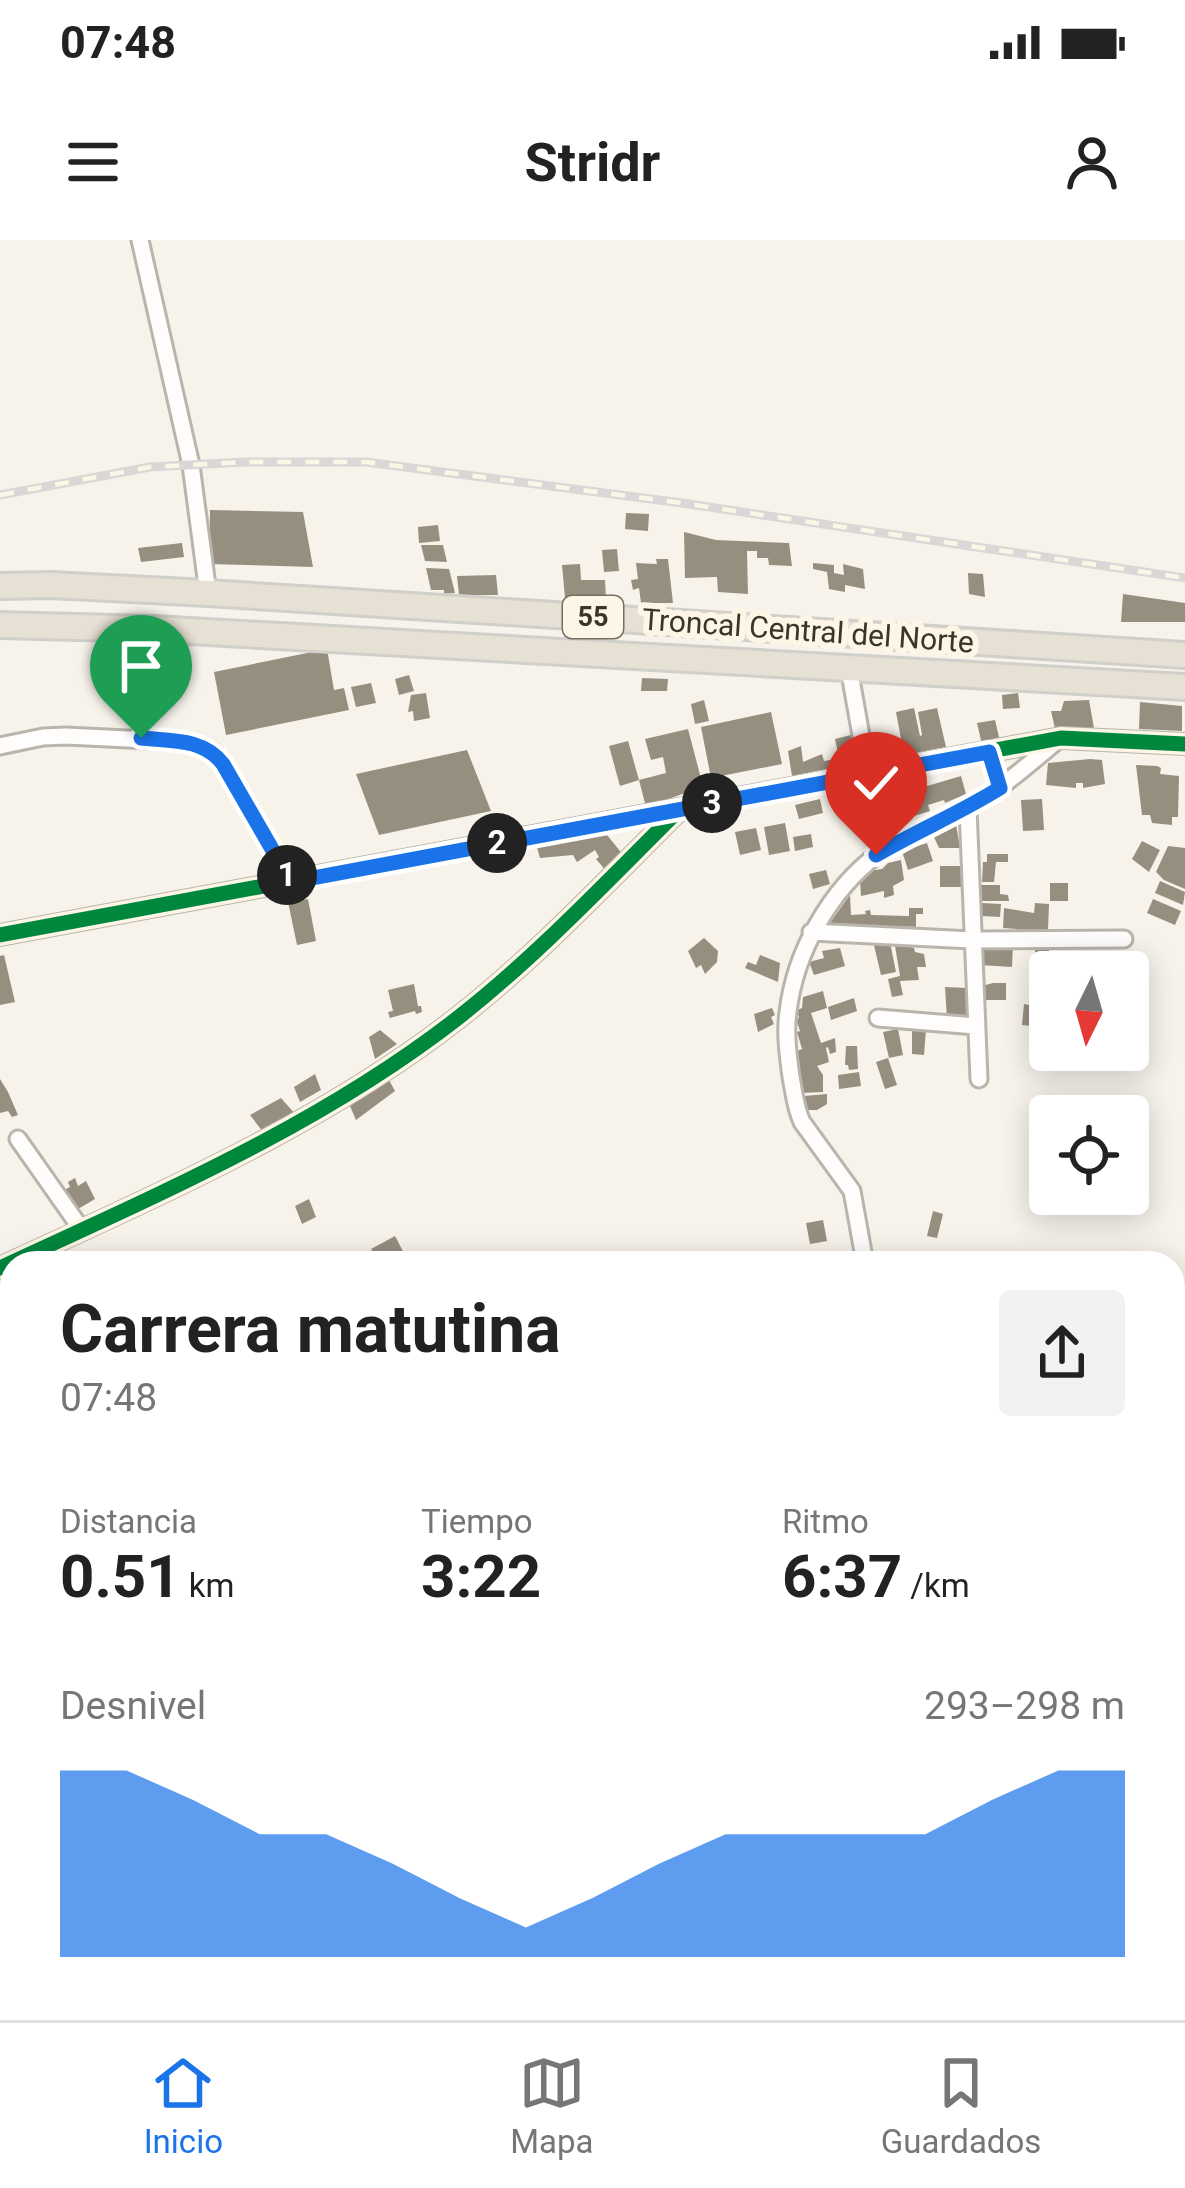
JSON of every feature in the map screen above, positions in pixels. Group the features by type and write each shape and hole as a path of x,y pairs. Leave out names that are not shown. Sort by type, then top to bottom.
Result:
{"highway":[{"name":"Troncal Central del Norte","path":"0,586 51,584 208,593 1185,655"},
{"name":"Troncal Central del Norte","path":"0,625 154,629 1185,687"}],"street":[{"path":"140,240 191,465 208,593"},
{"path":"849,668 868,775"},
{"path":"0,746 66,736 202,746 223,764 291,882"},
{"path":"863,1251 852,1191 796,1109 787,1045 788,1011 812,932 847,884 876,855 1000,788 1060,739"},
{"path":"0,935 1060,739 1185,744"},
{"path":"989,752 1000,788"},
{"path":"968,808 980,1079"},
{"path":"37,1251 134,1207 315,1113 457,1019 523,964 679,809"},
{"path":"812,932 972,940 1124,938"},
{"path":"878,1018 976,1026"},
{"path":"18,1139 82,1230"}],"building":[{"path":"210,510 303,512 313,567 209,564"},
{"path":"626,513 649,514 648,531 625,529"},
{"path":"438,525 440,541 419,543 418,527"},
{"path":"684,532 716,540 789,543 792,566 769,565 768,558 757,558 757,551 747,551 748,594 718,592 717,577 685,578"},
{"path":"182,543 184,557 141,562 138,548"},
{"path":"421,545 443,545 447,562 425,561"},
{"path":"617,549 619,571 604,572 602,550"},
{"path":"656,559 668,559 673,603 641,603 639,588 633,590 631,580 638,579 636,563 657,564"},
{"path":"813,563 834,565 834,573 844,575 843,564 863,569 865,589 845,585 845,592 829,589 827,572 813,569"},
{"path":"580,564 581,580 605,580 606,599 565,598 562,565"},
{"path":"426,568 449,569 455,593 431,590"},
{"path":"968,573 983,574 985,597 969,594"},
{"path":"496,575 498,595 459,595 457,576"},
{"path":"1123,594 1185,603 1185,622 1121,622"},
{"path":"327,649 334,690 344,688 349,710 226,735 214,672"},
{"path":"409,675 414,691 399,695 395,679"},
{"path":"642,678 668,679 667,691 641,691"},
{"path":"371,683 376,703 356,707 351,687"},
{"path":"426,693 430,718 414,721 413,711 408,712 411,695"},
{"path":"1018,693 1020,708 1003,709 1002,695"},
{"path":"704,700 709,721 695,724 691,704"},
{"path":"1089,700 1094,728 1056,733 1051,711 1061,711 1064,701"},
{"path":"1140,702 1182,706 1182,731 1139,729"},
{"path":"914,708 920,736 918,712 937,708 946,747 904,755 896,712"},
{"path":"771,712 782,764 711,778 701,727"},
{"path":"995,720 1000,741 982,745 977,723"},
{"path":"688,729 704,790 646,807 639,780 666,773 663,757 651,760 645,739"},
{"path":"855,734 861,762 792,776 788,751 801,746 803,762 822,754 824,761 839,758 835,739"},
{"path":"628,741 639,780 620,786 609,746"},
{"path":"467,750 491,811 379,835 356,774"},
{"path":"1102,760 1105,784 1083,788 1083,783 1076,783 1076,788 1046,785 1048,763"},
{"path":"1136,765 1157,766 1160,774 1179,776 1178,817 1172,817 1172,825 1152,823 1150,815 1142,815"},
{"path":"961,776 966,794 928,805 930,811 908,818 900,794"},
{"path":"883,787 886,803 870,806 867,790"},
{"path":"864,793 866,810 842,812 841,796"},
{"path":"820,799 823,813 799,819 795,805"},
{"path":"1042,799 1044,830 1023,831 1021,800"},
{"path":"785,823 790,851 769,855 764,827"},
{"path":"956,824 960,848 939,848 933,835"},
{"path":"756,828 761,850 740,855 735,832"},
{"path":"811,834 813,847 795,851 793,837"},
{"path":"607,835 624,856 607,872 595,850 577,862 573,855 540,858 536,844"},
{"path":"1142,841 1160,850 1149,872 1132,859"},
{"path":"927,843 933,861 908,870 902,851"},
{"path":"1168,846 1185,848 1185,889 1156,872"},
{"path":"987,854 1008,854 1008,862 996,862 994,882 982,882"},
{"path":"901,860 904,880 893,886 894,895 884,898 884,891 861,896 860,881 869,871"},
{"path":"940,866 964,866 963,887 940,887"},
{"path":"826,870 830,884 813,889 809,874"},
{"path":"1160,881 1185,892 1183,905 1155,893"},
{"path":"1050,883 1068,883 1068,901 1050,901"},
{"path":"980,885 1000,885 1000,894 1008,895 1009,901 979,901"},
{"path":"850,895 851,915 870,910 871,915 909,916 909,908 923,908 923,914 916,914 916,927 829,924"},
{"path":"308,899 316,941 297,945 288,902"},
{"path":"1153,899 1181,911 1175,925 1147,913"},
{"path":"982,903 1001,904 1000,917 981,916"},
{"path":"1035,903 1049,904 1048,930 1017,934 1017,929 1003,928 1004,908 1034,913"},
{"path":"889,937 896,972 881,975 873,941"},
{"path":"704,938 718,951 717,962 705,974 701,965 696,968 688,951"},
{"path":"980,944 1013,945 1012,967 979,965"},
{"path":"895,946 924,954 926,967 917,967 919,980 900,981 903,995 892,997 888,979 900,976"},
{"path":"840,948 845,966 814,975 809,962 824,958 822,951"},
{"path":"4,955 15,1002 0,1005 0,956"},
{"path":"760,955 780,963 778,982 745,968 748,962 756,965"},
{"path":"1006,983 1006,1000 982,1000 982,986"},
{"path":"414,984 422,1012 390,1018 388,990"},
{"path":"945,987 967,988 969,1020 947,1019"},
{"path":"823,991 827,1008 811,1013 821,1043 835,1038 836,1052 830,1054 826,1048 829,1062 817,1066 823,1075 823,1092 802,1093 794,1052 802,1049 797,1010 802,1008 803,997"},
{"path":"854,998 857,1011 831,1020 828,1007"},
{"path":"1024,1004 1029,1005 1029,1026 1022,1025"},
{"path":"772,1008 774,1024 758,1032 754,1014"},
{"path":"898,1029 903,1055 889,1058 883,1032"},
{"path":"912,1029 926,1029 924,1055 912,1054"},
{"path":"380,1030 397,1044 375,1059 369,1037"},
{"path":"846,1046 857,1046 858,1069 849,1070 845,1065"},
{"path":"888,1058 897,1085 885,1089 876,1062"},
{"path":"859,1072 861,1086 839,1089 838,1075"},
{"path":"315,1074 321,1090 300,1102 294,1087"},
{"path":"0,1079 8,1092 18,1115 0,1113"},
{"path":"389,1080 395,1091 356,1120 350,1106"},
{"path":"827,1094 827,1104 808,1110 804,1096"},
{"path":"281,1098 296,1115 263,1132 250,1115"},
{"path":"75,1178 78,1186 86,1181 95,1199 69,1210 60,1192"},
{"path":"309,1199 316,1217 302,1224 295,1206"},
{"path":"933,1211 943,1214 937,1238 927,1236"},
{"path":"823,1220 827,1241 810,1244 806,1223"},
{"path":"395,1236 403,1251 372,1251"}],"railway":[{"path":"0,495 150,467 366,462 682,503 1185,578"}],"cycle path":[{"path":"0,935 1061,738 1185,744"},
{"path":"37,1251 237,1156 406,1056 517,968 679,810"}],"route":[{"path":"141,738 189,742 212,751 291,882 989,752 1000,788 876,855"}]}
